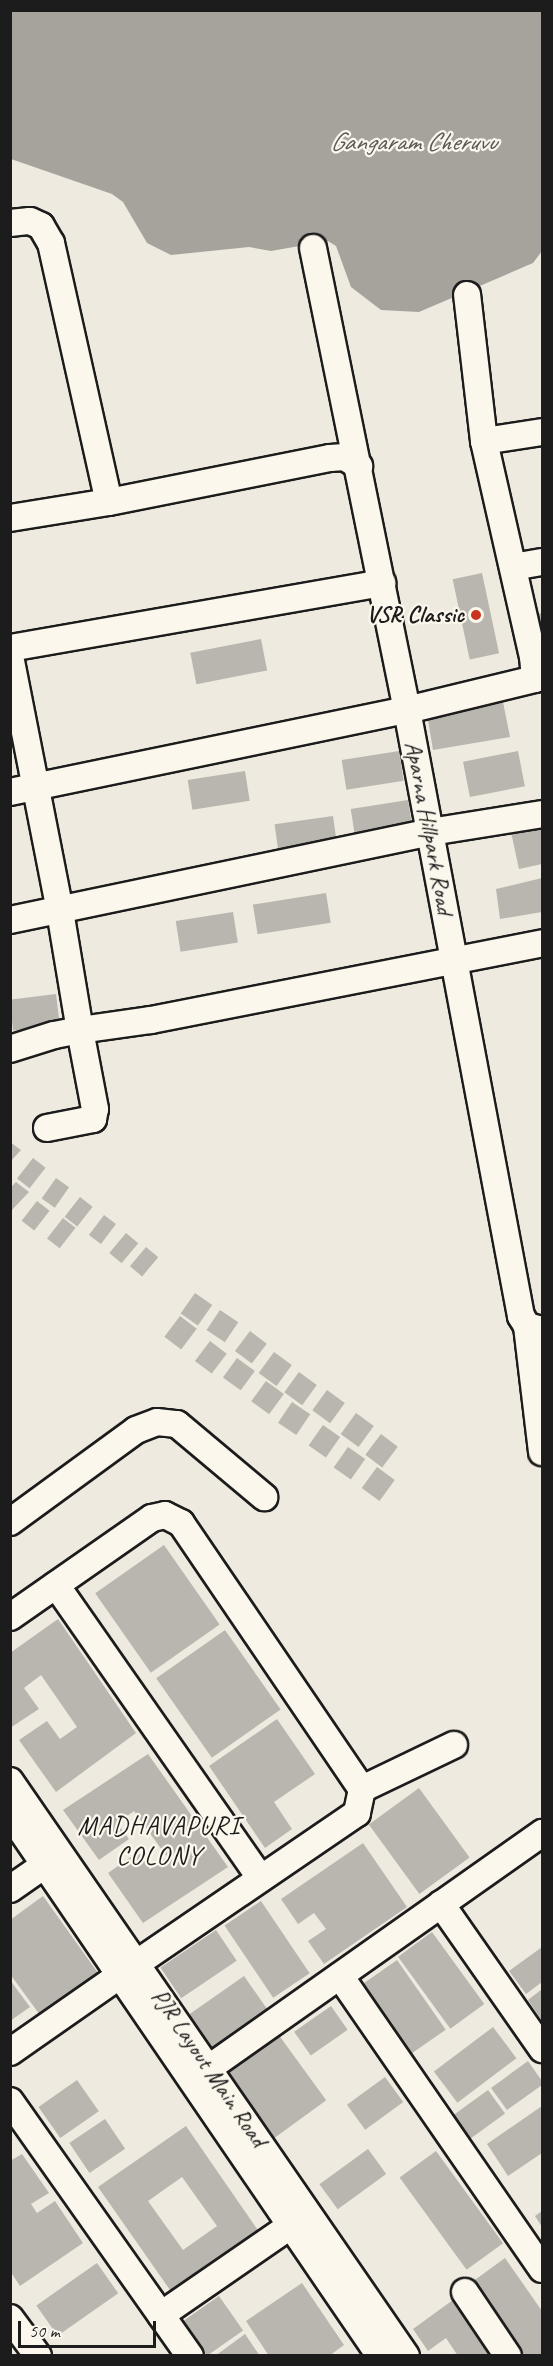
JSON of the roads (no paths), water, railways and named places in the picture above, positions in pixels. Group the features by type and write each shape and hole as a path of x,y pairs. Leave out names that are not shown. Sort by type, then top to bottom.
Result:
{"street":[{"path":"10,223 30,221 41,226 51,243 108,502"},
{"path":"313,248 407,710 539,678 484,441 467,295"},
{"path":"484,441 543,432"},
{"path":"10,518 108,502 330,458 345,457 359,466"},
{"path":"513,567 543,562"},
{"path":"10,648 382,584"},
{"path":"10,656 22,790 60,911 95,1109 93,1119 47,1128"},
{"name":"Aparna Hillpark Road","path":"22,790 407,710 521,1316 535,1328 543,1452"},
{"path":"10,920 430,832 543,813"},
{"path":"10,1048 54,1035 151,1020 543,943"},
{"path":"10,1522 136,1430 157,1422 177,1424 264,1497"},
{"path":"10,1617 152,1518 165,1515 181,1524 362,1790 357,1813 260,1877 10,2052"},
{"path":"56,1585 260,1877"},
{"path":"362,1790 454,1745"},
{"name":"PJR Layout Main Road","path":"10,1781 158,2010 209,2068 405,2355"},
{"path":"10,1814 46,1864 130,1969"},
{"path":"209,2068 543,1833"},
{"path":"10,1889 46,1864"},
{"path":"441,1904 543,2049"},
{"path":"340,1976 543,2269"},
{"path":"158,2010 290,2226 380,2355"},
{"path":"10,2101 190,2355"},
{"path":"161,2314 290,2226"},
{"path":"465,2292 508,2355"},
{"path":"10,2318 38,2355"}],"water":[{"name":"Gangaram Cheruvu","path":"10,11 542,11 542,251 533,263 419,312 381,310 351,287 336,246 328,241 271,251 249,247 171,255 147,243 123,202 112,194 11,159"}],"place":[{"name":"VSR Classic","path":"476,615"}],"district":[{"name":"MADHAVAPURI COLONY","path":"159,1840"}]}
